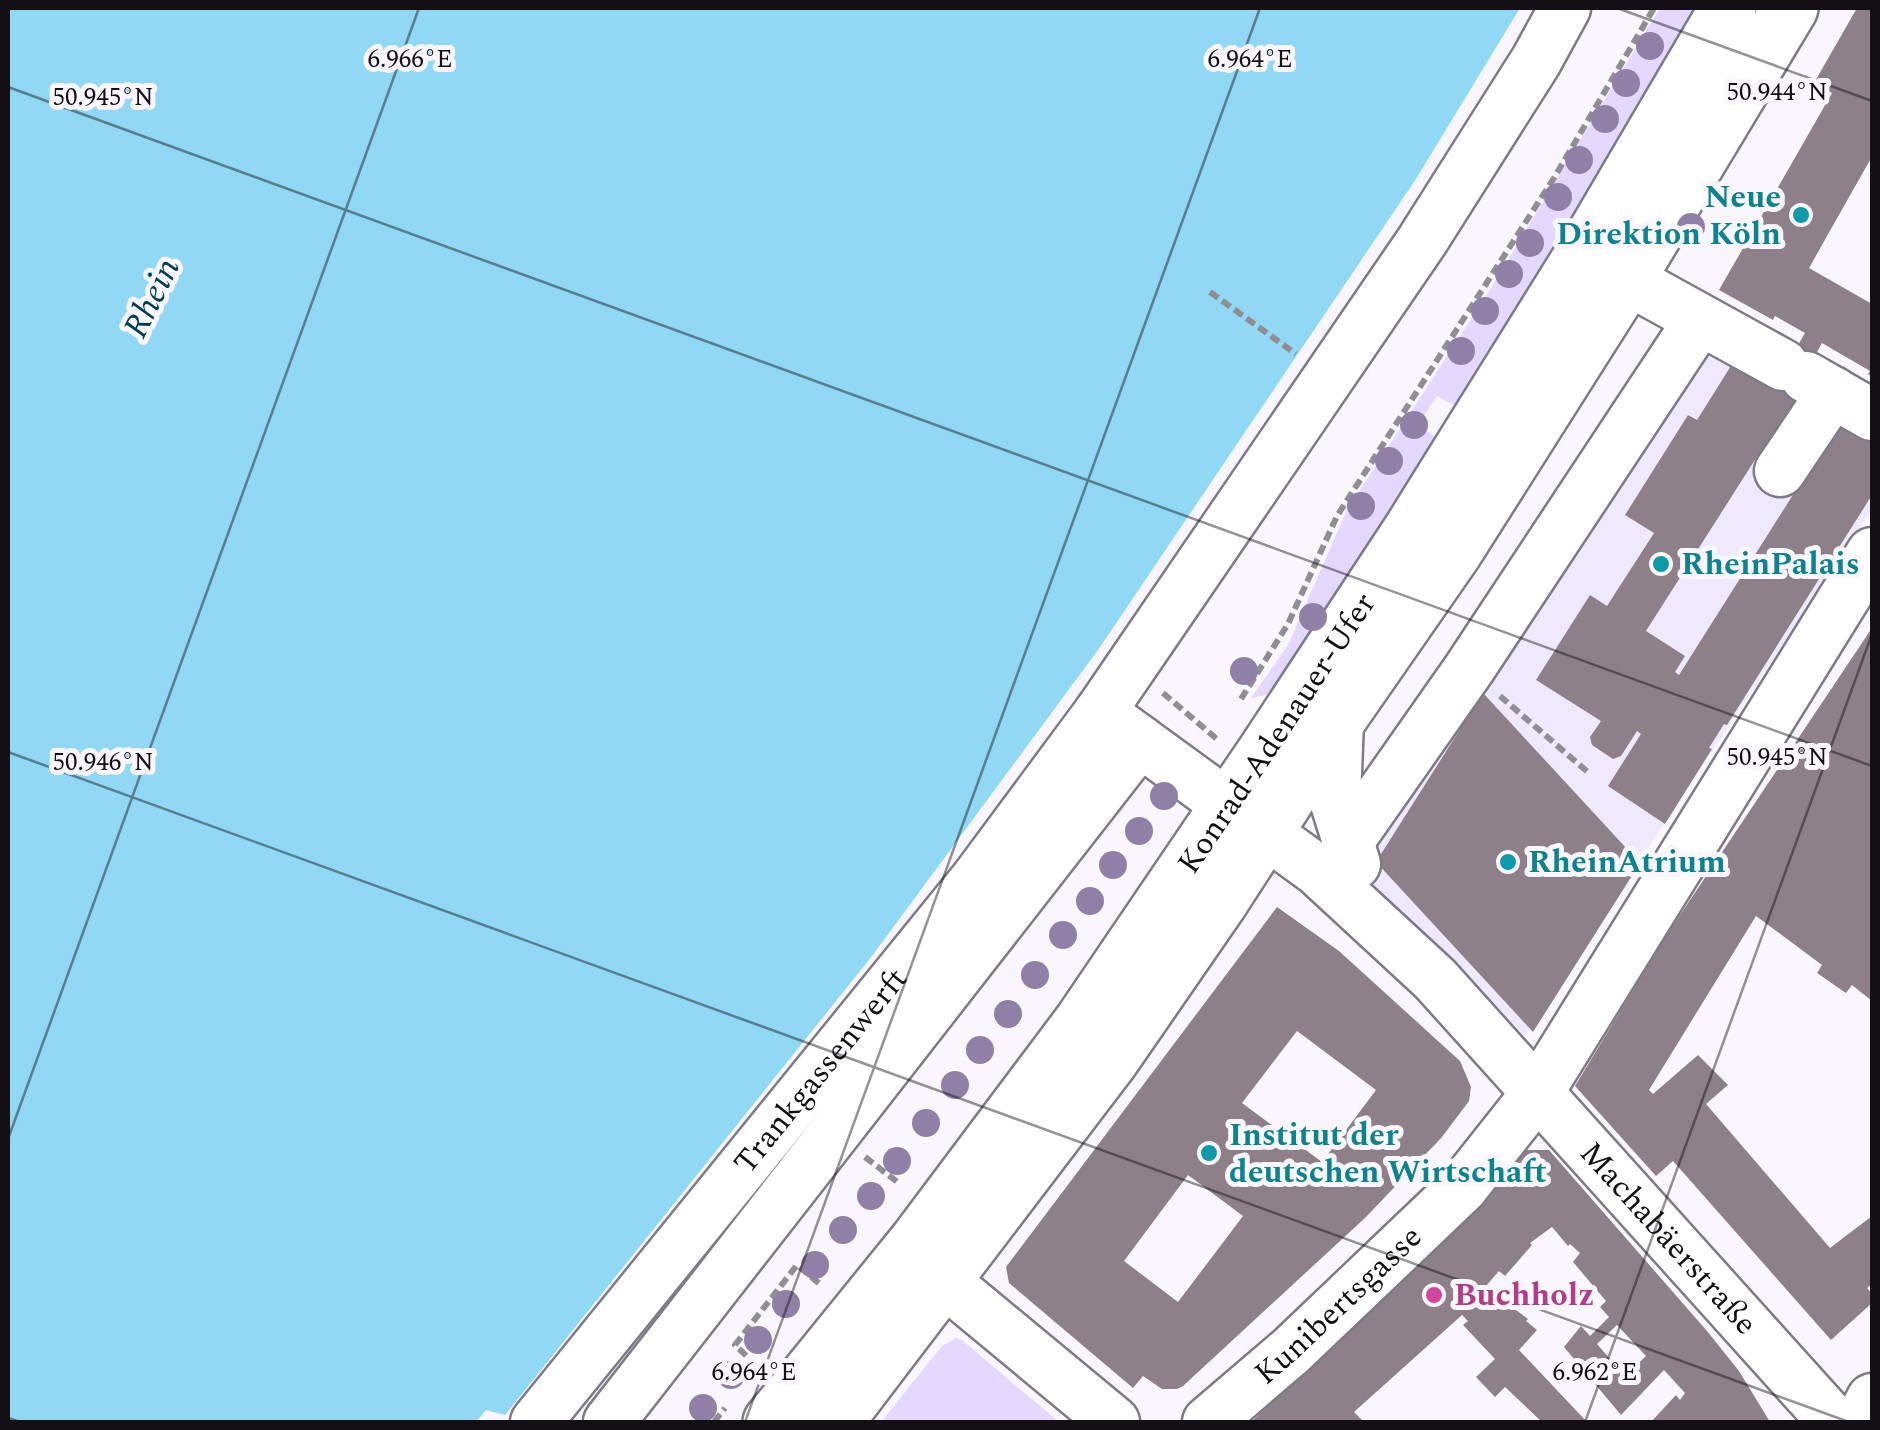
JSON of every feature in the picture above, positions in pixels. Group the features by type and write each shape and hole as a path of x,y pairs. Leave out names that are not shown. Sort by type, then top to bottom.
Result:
{"main road":[{"name":"Konrad-Adenauer-Ufer","path":"772,1422 917,1242 1082,1022 1232,775 1412,529 1566,281 1728,8"},
{"name":"Konrad-Adenauer-Ufer","path":"835,1422 1112,1058 1232,775 1338,719 1454,552 1627,279 1790,8"}],"street":[{"name":"Trankgassenwerft","path":"536,1422 977,878 1100,712 1422,241 1536,61 1565,8"},
{"path":"1627,279 1824,387 1780,471"},
{"path":"1347,843 1479,654 1699,321"},
{"name":"Kunibertsgasse","path":"1208,1422 1291,1350 1462,1188 1538,1092 1872,553"},
{"path":"609,1422 1140,741 1100,712"},
{"name":"Machabäerstraße","path":"1338,719 1336,800 1347,843 1379,925"},
{"name":"Machabäerstraße","path":"1140,741 1232,775 1318,870 1436,979 1834,1422"},
{"path":"944,1281 1114,1422"},
{"path":"1860,1422 1872,1399"}],"path":[{"path":"1237,708 1288,624 1337,516 1544,194 1654,8"},
{"path":"1210,292 1330,379"},
{"path":"1132,666 1232,775"},
{"path":"1510,704 1590,774"},
{"path":"881,1169 900,1184"},
{"path":"758,1366 735,1345 797,1265 822,1285"}],"shaded area":[{"path":"1660,8 1706,8 1455,409 1437,396 1418,425 1445,443 1285,683 1270,694 1251,698 1288,645 1346,512 1488,293"},
{"path":"1703,338 1872,428 1872,509 1521,1040 1349,877"},
{"path":"956,1338 1059,1422 881,1422 942,1346"}],"water":[{"name":"Rhein","path":"8,8 1520,8 1416,179 1098,650 872,956 505,1415 486,1410 476,1422 8,1422"}],"building":[{"path":"1857,8 1872,8 1872,162 1809,268 1872,304 1872,377 1870,371 1822,343 1793,396 1802,400 1764,459 1758,455 1646,631 1685,656 1675,672 1679,675 1839,422 1872,443 1872,495 1727,725 1724,724 1665,824 1608,786 1641,734 1637,731 1621,756 1613,759 1592,745 1590,737 1601,721 1536,680 1590,595 1607,606 1654,533 1625,515 1688,415 1697,420 1734,361 1775,385 1805,333 1719,290 1832,93 1814,83"},
{"path":"1872,628 1872,1001 1852,985 1846,993 1817,973 1822,965 1756,916 1649,1090 1653,1094 1698,1055 1728,1085 1706,1104 1830,1248 1872,1216 1872,1284 1867,1288 1872,1303 1831,1340 1673,1161 1656,1176 1575,1086 1666,936"},
{"name":"RheinAtrium","path":"1483,693 1640,863 1533,1032 1376,862"},
{"name":"Institut der deutschen Wirtschaft","path":"1277,907 1339,951 1460,1061 1471,1087 1469,1101 1442,1137 1366,1217 1177,1389 1162,1389 1143,1376 1133,1388 1009,1283 1006,1267","holes":["1297,1031 1376,1090 1322,1162 1242,1103","1188,1175 1243,1216 1178,1302 1124,1261"]},
{"path":"1526,1150 1549,1150 1707,1331 1739,1371 1770,1422 1651,1422 1676,1395 1680,1400 1685,1393 1664,1370 1621,1415 1564,1347 1581,1326 1590,1336 1609,1317 1600,1307 1606,1301 1573,1262 1580,1253 1568,1246 1552,1227 1530,1243 1505,1276 1499,1271 1485,1287 1537,1330 1519,1350 1587,1422 1542,1422 1505,1387 1495,1397 1476,1377 1495,1359 1463,1325 1468,1321 1462,1315 1354,1412 1364,1422 1251,1422 1431,1255","holes":["1617,1325 1646,1356 1625,1376 1597,1344"]}],"place":[{"name":"Neue Direktion Köln","path":"1801,215"},
{"name":"RheinPalais","path":"1661,564"},
{"name":"RheinAtrium","path":"1508,862"},
{"name":"Institut der deutschen Wirtschaft","path":"1209,1153"},
{"name":"Buchholz","path":"1434,1295"}]}
